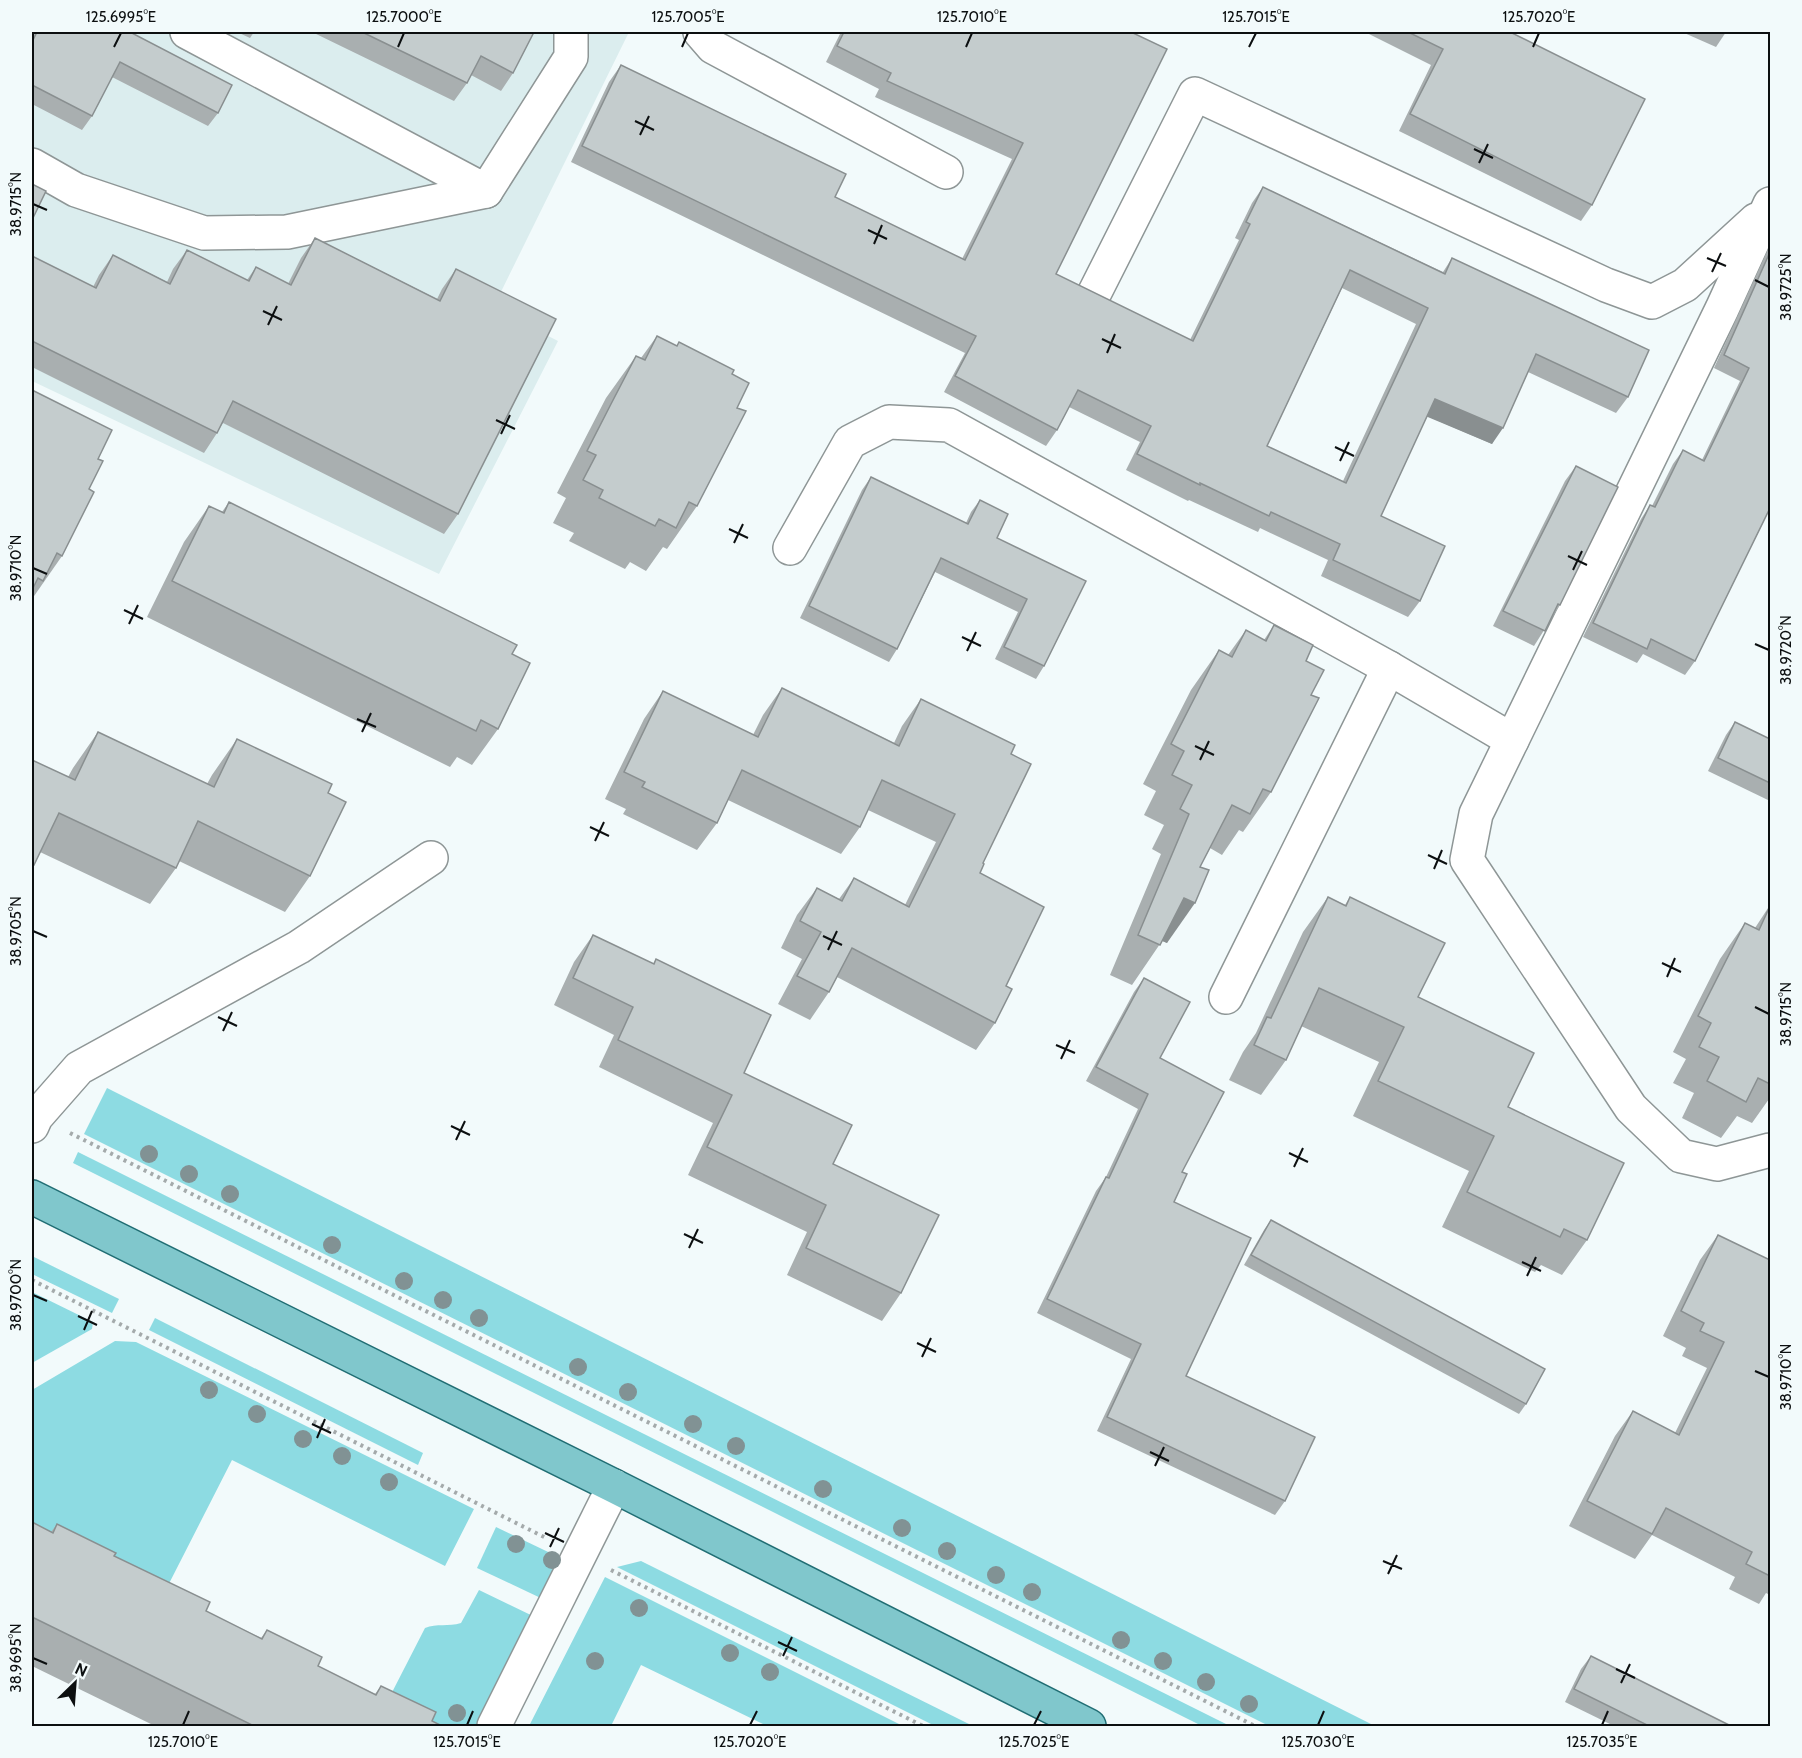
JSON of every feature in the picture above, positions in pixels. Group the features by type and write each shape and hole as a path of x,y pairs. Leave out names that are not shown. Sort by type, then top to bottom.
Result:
{"main road":[{"path":"32,1197 614,1485 1089,1726"}],"street":[{"path":"186,32 486,191"},
{"path":"32,165 76,190 204,233 287,232 486,191 571,57 571,32"},
{"path":"700,32 713,47 946,172"},
{"path":"1094,294 1195,94 1606,285 1652,302 1685,285 1769,206"},
{"path":"1769,206 1722,309 1476,814 1467,860 1631,1108 1681,1156 1717,1164 1770,1150"},
{"path":"790,548 850,442 890,422 949,425 1389,668 1512,740"},
{"path":"1226,997 1389,668"},
{"path":"34,1121 78,1068 299,947 431,858"},
{"path":"494,1726 614,1485"}],"path":[{"path":"34,1121 1255,1726"},
{"path":"32,1280 923,1726"}],"shaded area":[{"path":"32,32 629,32 493,308 558,341 439,574 32,381"},
{"path":"107,1088 1375,1726 1269,1726 84,1134"},
{"path":"78,1152 1230,1726 1202,1726 73,1163"},
{"path":"32,1256 119,1299 112,1313 32,1274"},
{"path":"32,1292 93,1322 92,1329 32,1363"},
{"path":"155,1318 423,1453 418,1465 149,1330"},
{"path":"115,1341 136,1342 474,1509 445,1566 232,1460 154,1613 32,1552 32,1390"},
{"path":"496,1527 567,1561 547,1601 477,1568"},
{"path":"641,1561 973,1726 935,1726 617,1567"},
{"path":"605,1577 903,1726 767,1726 641,1665 611,1726 529,1726"},
{"path":"479,1590 537,1618 483,1726 426,1726 385,1706 425,1628 461,1623"}],"building":[{"path":"37,32 130,32 232,85 218,113 120,62 92,116 32,85 32,42"},
{"path":"362,32 534,32 513,73 481,56 467,83"},
{"path":"844,32 1131,32 1167,49 1056,274 1193,341 1250,224 1246,222 1263,187 1445,274 1452,258 1649,350 1628,397 1536,354 1503,428 1435,399 1381,516 1445,546 1420,601 1333,560 1340,544 1271,512 1269,516 1137,454 1151,426 1078,390 1057,430 955,376 976,336 582,146 621,65 846,174 835,197 965,260 1023,143 887,81 891,73 837,46","holes":["1350,270 1428,308 1346,483 1267,446"]},
{"path":"1408,32 1510,32 1645,99 1592,205 1410,114 1443,49"},
{"path":"32,184 46,191 32,220"},
{"path":"315,238 440,301 456,269 556,319 458,514 233,401 217,433 32,341 32,256 96,288 113,255 170,284 187,250 249,281 256,267 291,285"},
{"path":"1770,252 1770,508 1695,661 1651,639 1647,649 1593,623 1650,505 1655,507 1683,450 1704,461 1749,368 1724,355"},
{"path":"657,336 677,346 679,342 734,370 732,374 749,383 737,408 746,411 697,506 689,502 676,528 659,519 655,526 599,498 603,490 583,480 596,455 587,451 611,404 636,356 645,360"},
{"path":"32,390 112,430 98,459 103,461 89,489 94,492 62,556 57,553 43,581 38,578 32,590"},
{"path":"1576,466 1618,487 1545,631 1503,611"},
{"path":"871,477 968,524 980,500 1008,514 997,538 1086,581 1044,666 1004,647 1027,599 941,558 897,649 809,606"},
{"path":"229,502 517,645 512,654 530,663 498,729 481,720 476,731 172,581 209,506 224,513"},
{"path":"1274,625 1313,645 1306,661 1324,670 1311,695 1319,698 1271,792 1263,789 1250,814 1232,805 1200,867 1209,870 1195,903 1184,898 1160,945 1138,935 1189,814 1180,809 1192,785 1172,775 1184,751 1171,744 1219,650 1232,657 1246,630 1266,641"},
{"path":"782,688 899,746 921,699 1015,745 1011,754 1031,764 980,873 1044,907 1006,986 1012,989 995,1023 852,948 829,992 797,976 821,932 800,921 817,888 842,901 854,878 909,907 955,814 882,780 860,827 742,770 717,823 642,787 645,782 624,772 663,691 758,737"},
{"path":"1735,722 1770,739 1770,783 1718,758"},
{"path":"98,732 214,787 237,739 332,784 328,793 346,802 310,876 198,821 176,868 59,813 34,865 32,864 32,760 75,780"},
{"path":"1328,897 1346,906 1350,897 1445,943 1418,997 1534,1053 1508,1107 1624,1163 1587,1240 1564,1229 1560,1237 1467,1192 1494,1136 1378,1081 1404,1027 1319,988 1286,1060 1254,1045 1267,1017 1271,1018"},
{"path":"1770,906 1770,1084 1758,1078 1746,1102 1707,1081 1719,1057 1699,1047 1711,1023 1698,1016 1745,923 1759,930"},
{"path":"593,935 654,964 656,959 771,1015 744,1073 852,1125 833,1164 939,1215 901,1293 806,1248 826,1205 707,1147 732,1095 618,1040 633,1007 573,978"},
{"path":"1144,978 1190,1002 1160,1058 1224,1092 1182,1172 1187,1174 1174,1202 1251,1238 1186,1376 1315,1437 1285,1501 1107,1417 1141,1344 1047,1299 1106,1177 1109,1178 1148,1094 1096,1067"},
{"path":"1271,1220 1545,1369 1526,1404 1251,1255"},
{"path":"1718,1235 1770,1260 1770,1576 1746,1564 1752,1552 1666,1508 1652,1534 1587,1501 1633,1411 1679,1435 1724,1342 1700,1331 1704,1323 1681,1311"},
{"path":"32,1522 53,1533 57,1524 116,1553 114,1556 210,1602 206,1611 262,1639 267,1630 322,1657 318,1666 376,1695 381,1686 436,1712 432,1721 442,1726 254,1726 32,1617"},
{"path":"1591,1656 1731,1726 1649,1726 1574,1689"}]}
